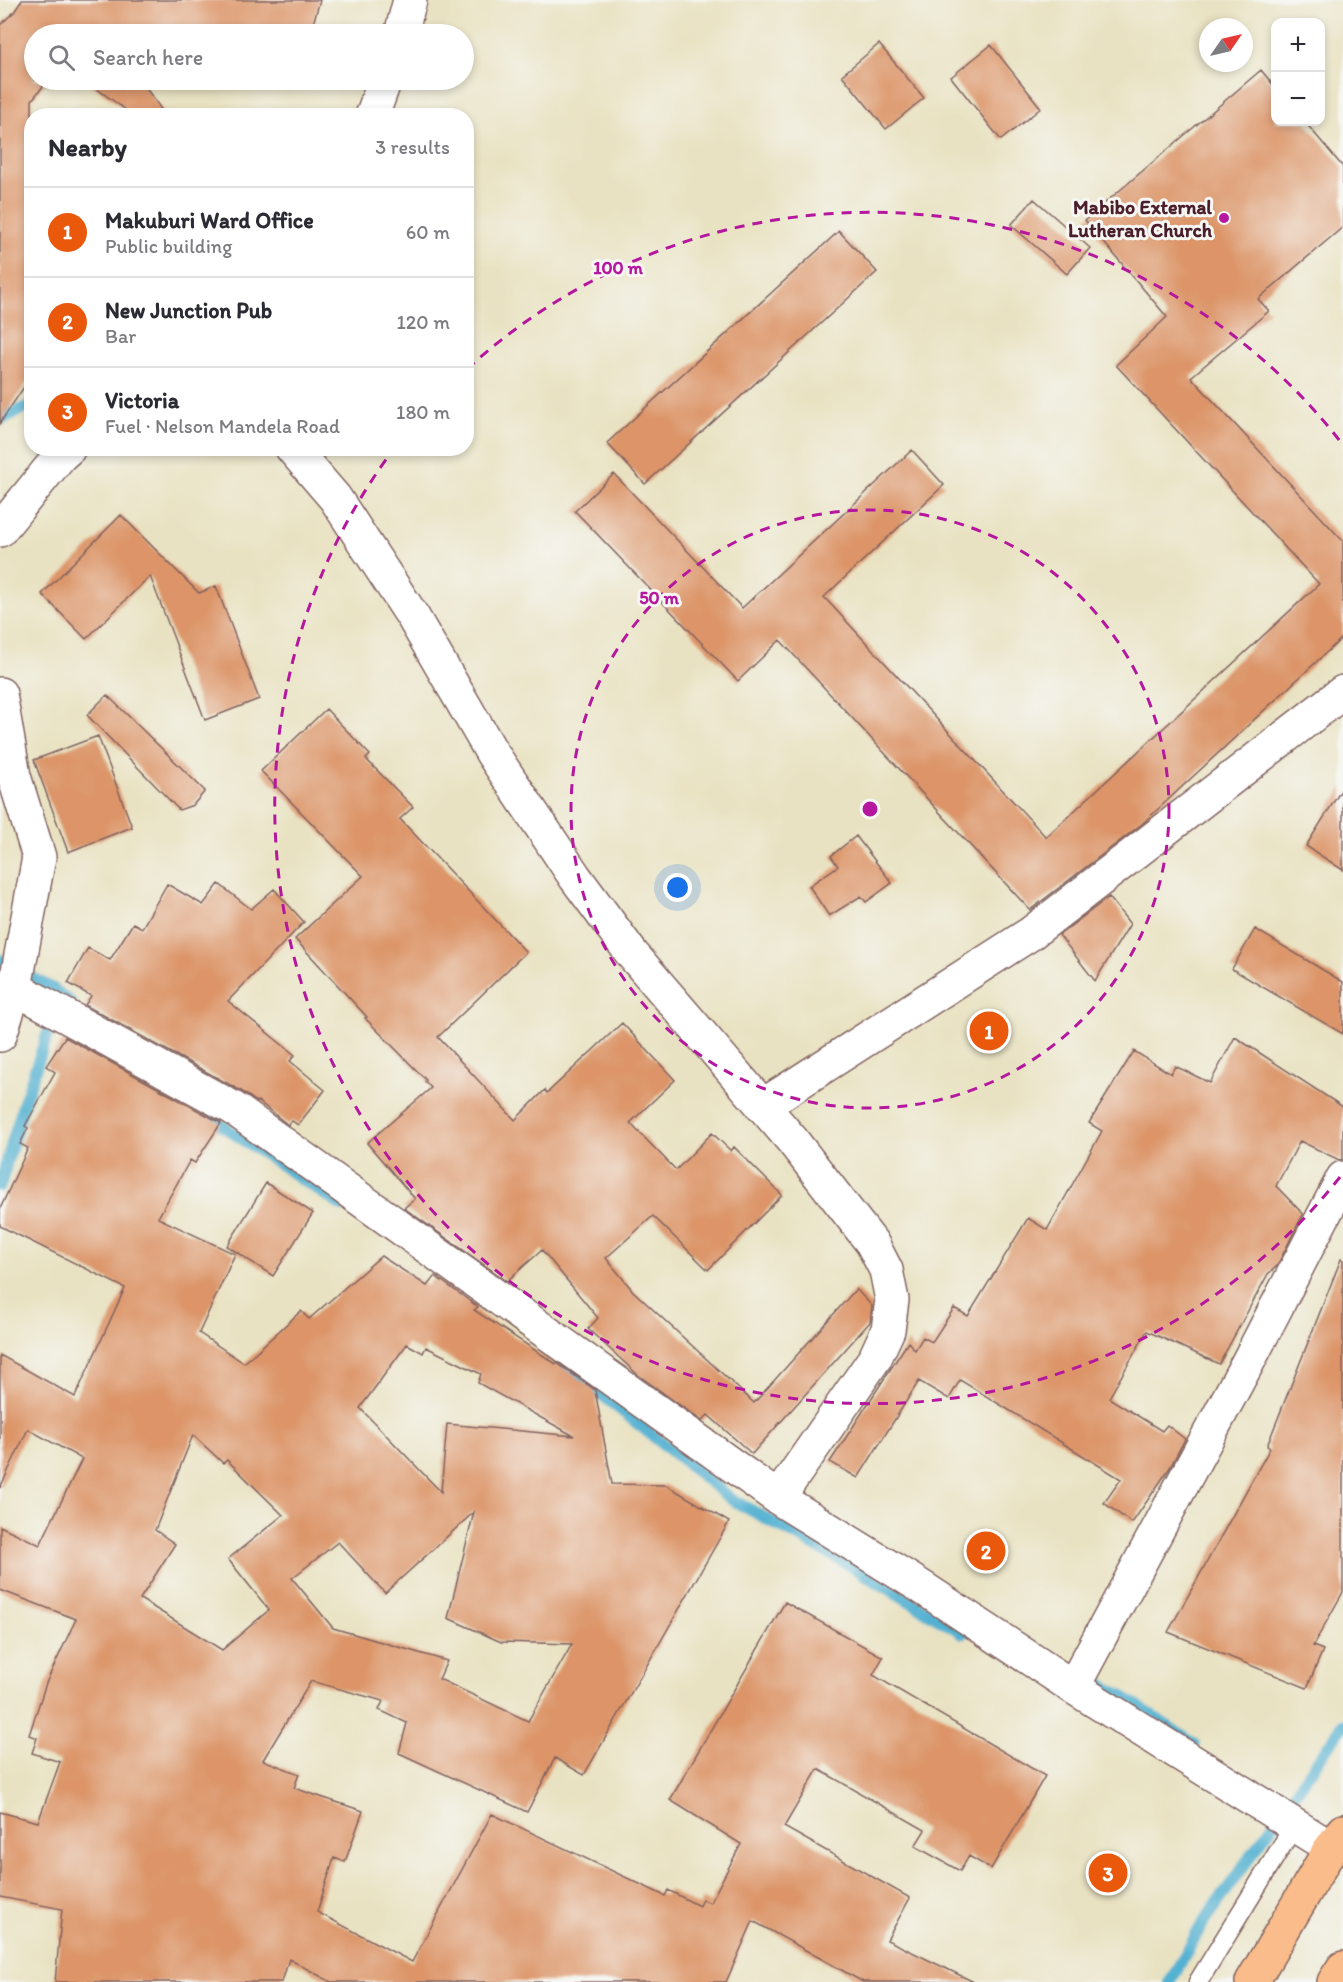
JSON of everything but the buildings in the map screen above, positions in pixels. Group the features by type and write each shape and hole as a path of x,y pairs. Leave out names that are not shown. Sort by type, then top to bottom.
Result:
{"main road":[{"path":"1252,1982 1337,1839"},
{"path":"1334,1982 1343,1968"}],"street":[{"path":"404,24 410,0"},
{"path":"375,108 381,90"},
{"path":"0,530 60,456"},
{"path":"298,456 342,508 413,617 492,753 575,877 633,954 792,1140 872,1243 886,1270 892,1300 888,1330 875,1358 778,1498"},
{"path":"762,1106 1030,934 1343,692"},
{"path":"0,694 14,776 39,856 15,988 0,1035"},
{"path":"15,988 234,1108 778,1498 920,1586 1073,1687 1294,1826 1337,1839"},
{"path":"1073,1687 1248,1362 1343,1178"}],"lane":[{"path":"1198,1982 1294,1826"}],"waterway":[{"path":"0,420 24,408"},
{"path":"0,960 53,989 71,1003"},
{"path":"0,1186 24,1102 54,1015 57,1017"},
{"path":"172,1092 342,1206"},
{"path":"559,1360 731,1499 851,1566 963,1633"},
{"path":"1082,1673 1128,1700 1194,1744"},
{"path":"1170,1982 1200,1928 1343,1725"}],"place":[{"name":"Mabibo External Lutheran Church","path":"1224,218"},
{"name":"Makuburi Ward Office","path":"989,1031"},
{"name":"New Junction Pub","path":"986,1551"},
{"name":"Victoria","path":"1108,1873"}]}
